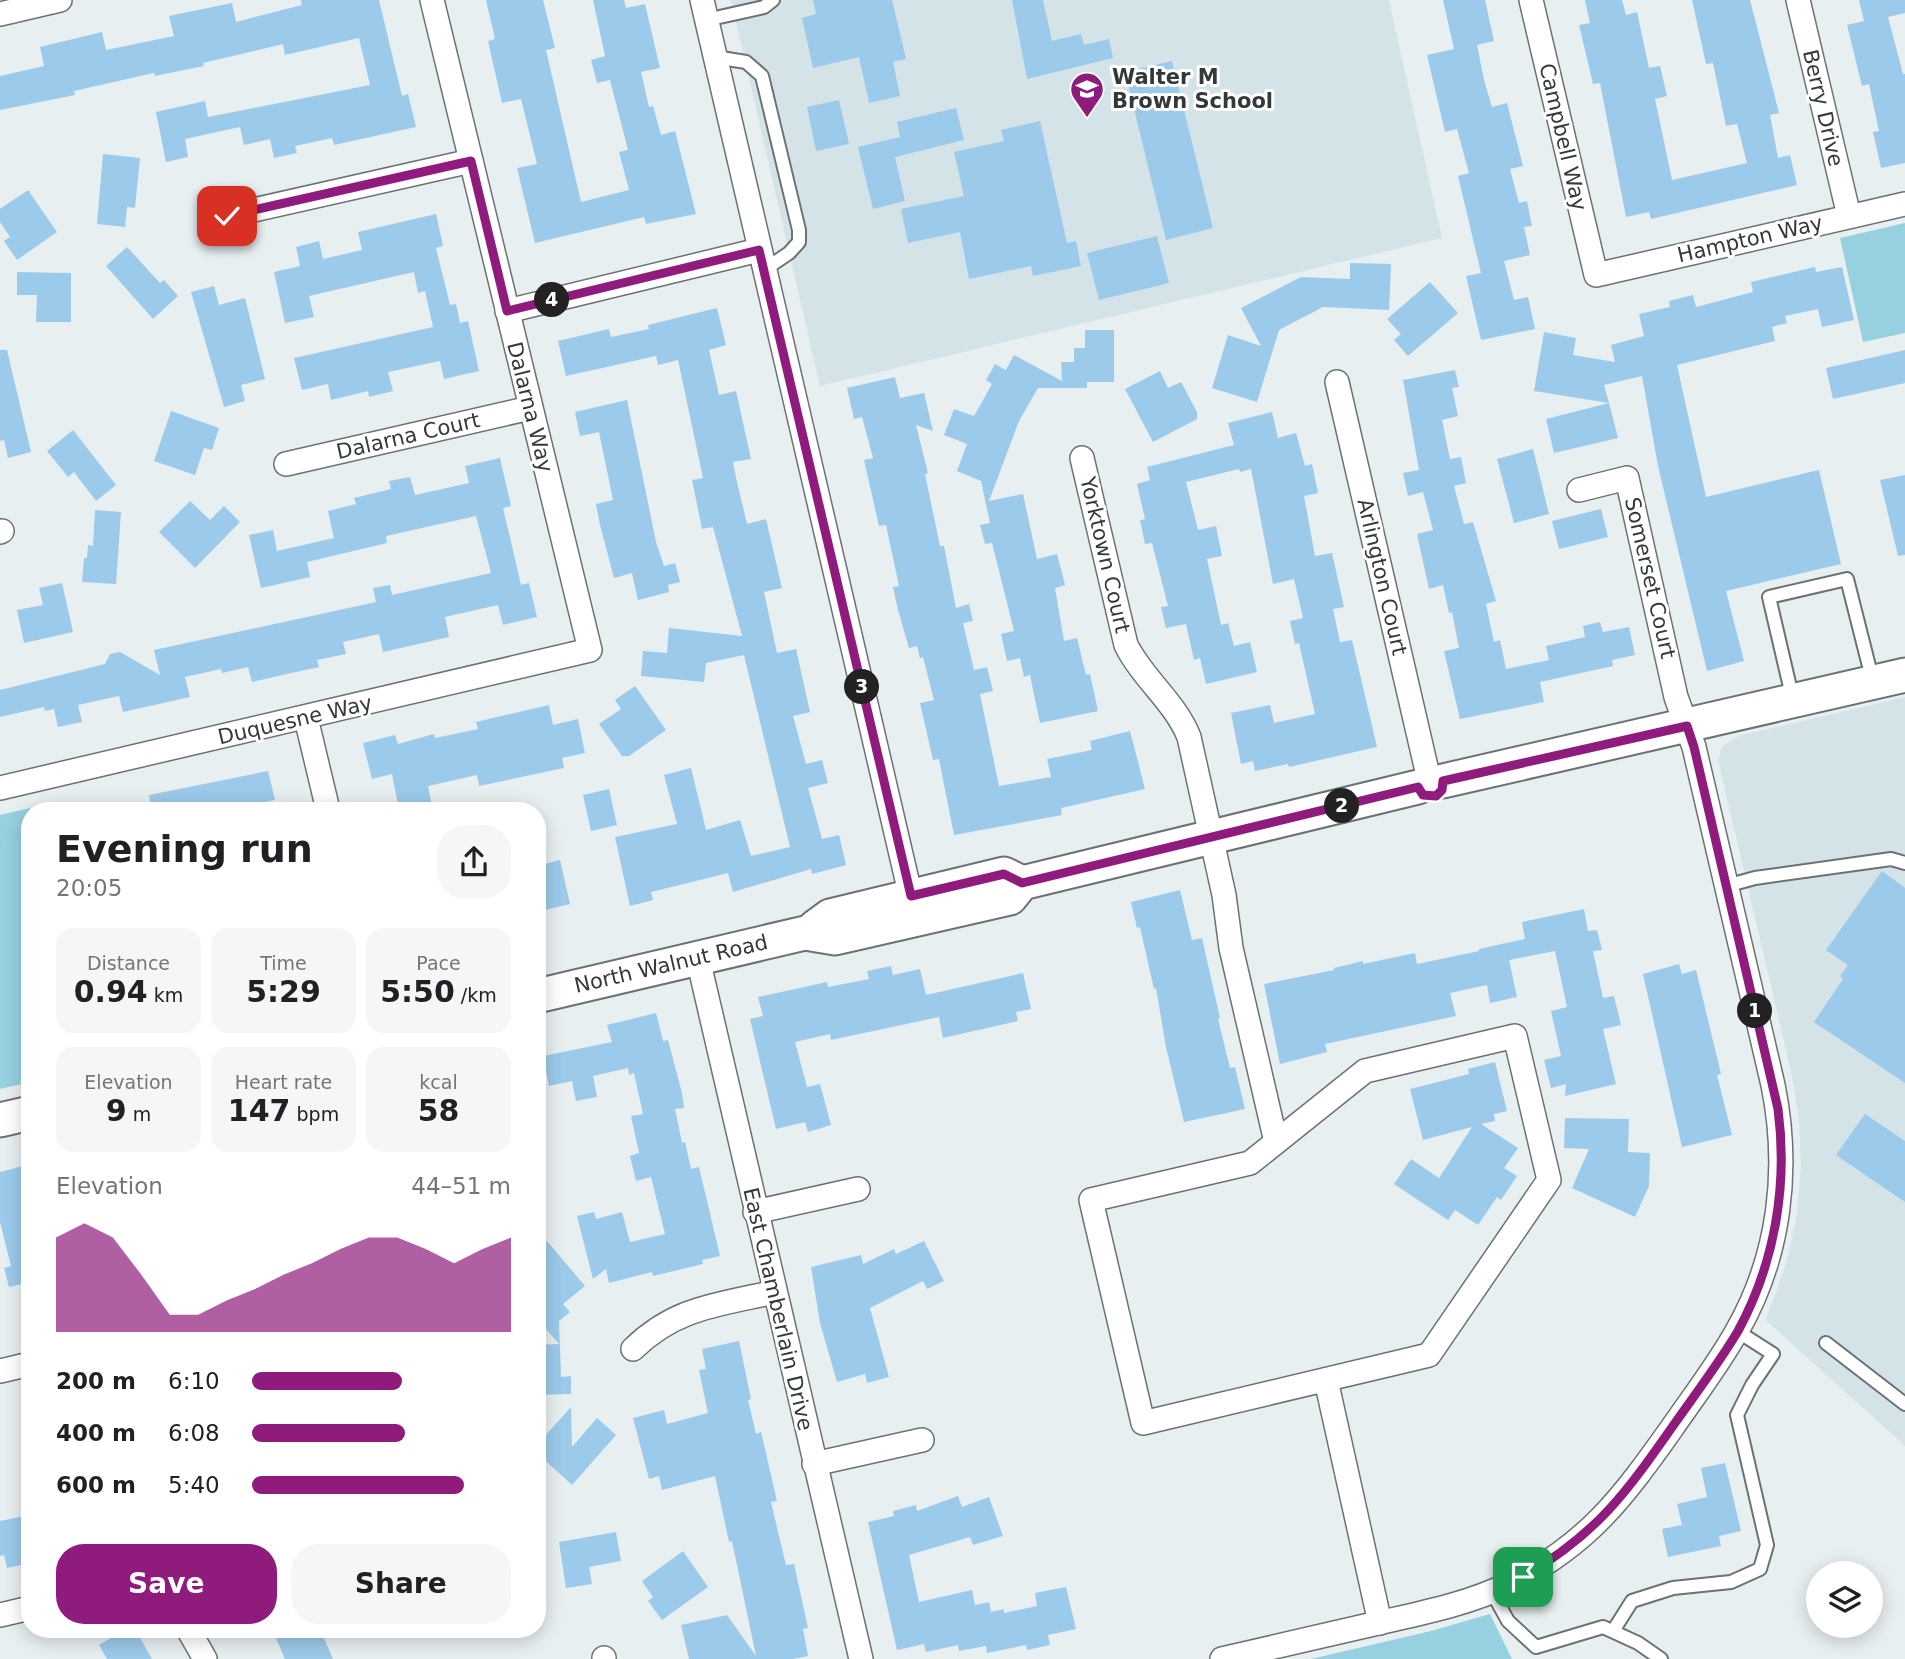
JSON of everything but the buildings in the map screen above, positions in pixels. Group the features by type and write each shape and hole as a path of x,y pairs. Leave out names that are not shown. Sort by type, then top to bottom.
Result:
{"street":[{"path":"0,14 60,0"},
{"name":"Dalarna Way","path":"432,0 590,650"},
{"name":"Campbell Way","path":"1531,0 1596,275"},
{"name":"Berry Drive","path":"1798,0 1849,216"},
{"path":"704,10 914,908"},
{"path":"227,216 471,161"},
{"name":"Hampton Way","path":"1596,275 1905,204"},
{"path":"507,311 762,260"},
{"name":"Arlington Court","path":"1337,382 1429,780"},
{"name":"Dalarna Court","path":"286,464 530,408"},
{"name":"Yorktown Court","path":"1082,458 1122,634 1137,665 1184,725 1212,839 1224,895 1231,948 1276,1142"},
{"name":"Somerset Court","path":"1579,490 1628,478 1676,697 1687,726"},
{"name":"Duquesne Way","path":"0,788 590,650"},
{"name":"North Walnut Road","path":"546,994 805,933 830,916 914,908 1004,874 1022,883 1212,839 1429,780 1687,726 1889,679"},
{"path":"306,718 326,802"},
{"path":"1222,1659 1446,1607 1492,1592 1555,1558 1608,1513 1630,1487 1737,1331 1757,1290 1771,1246 1780,1191 1782,1152 1773,1084 1687,726"},
{"name":"East Chamberlain Drive","path":"698,958 861,1659"},
{"path":"1515,1036 1549,1180 1429,1355 1143,1423 1091,1200 1250,1163 1276,1142 1365,1071 1515,1036"},
{"path":"0,1120 21,1115"},
{"path":"755,1212 858,1189"},
{"path":"633,1349 656,1328 674,1317 774,1292"},
{"path":"0,1371 21,1366"},
{"path":"1325,1380 1380,1623"},
{"path":"814,1464 922,1440"},
{"path":"0,1615 21,1610"},
{"path":"192,1638 205,1659"}],"lane":[{"path":"704,10 764,7 773,0"},
{"path":"715,57 746,62 762,76 796,217 799,242 789,253 762,260"},
{"path":"1793,701 1769,597 1847,579 1889,679"},
{"path":"1726,886 1755,878 1892,859 1905,863"},
{"path":"1613,1631 1632,1601 1673,1588 1731,1582 1760,1569 1767,1545 1737,1415 1773,1354 1737,1331"},
{"path":"1826,1343 1905,1404"},
{"path":"1492,1592 1508,1622 1536,1647 1603,1627 1639,1643 1661,1659"}],"shaded area":[{"name":"Walter M Brown School","path":"731,0 1389,0 1442,238 820,386"},
{"path":"1905,223 1905,333 1863,342 1840,238"},
{"path":"1905,697 1905,1446 1766,1320 1787,1261 1797,1214 1801,1167 1799,1119 1791,1071 1718,760 1722,747 1738,736"},
{"path":"21,810 21,1084 0,1089 0,815"},
{"path":"1490,1614 1512,1659 1311,1659 1431,1631"}],"place":[{"name":"Walter M Brown School","path":"1087,119"}],"route":[{"path":"227,216 471,161 507,311 759,250 911,896 1004,874 1022,883 1418,787 1423,795 1432,797 1440,793 1443,781 1687,726 1778,1109 1782,1170 1771,1246 1748,1311 1725,1352 1630,1487 1587,1533 1555,1558 1523,1577"}]}
